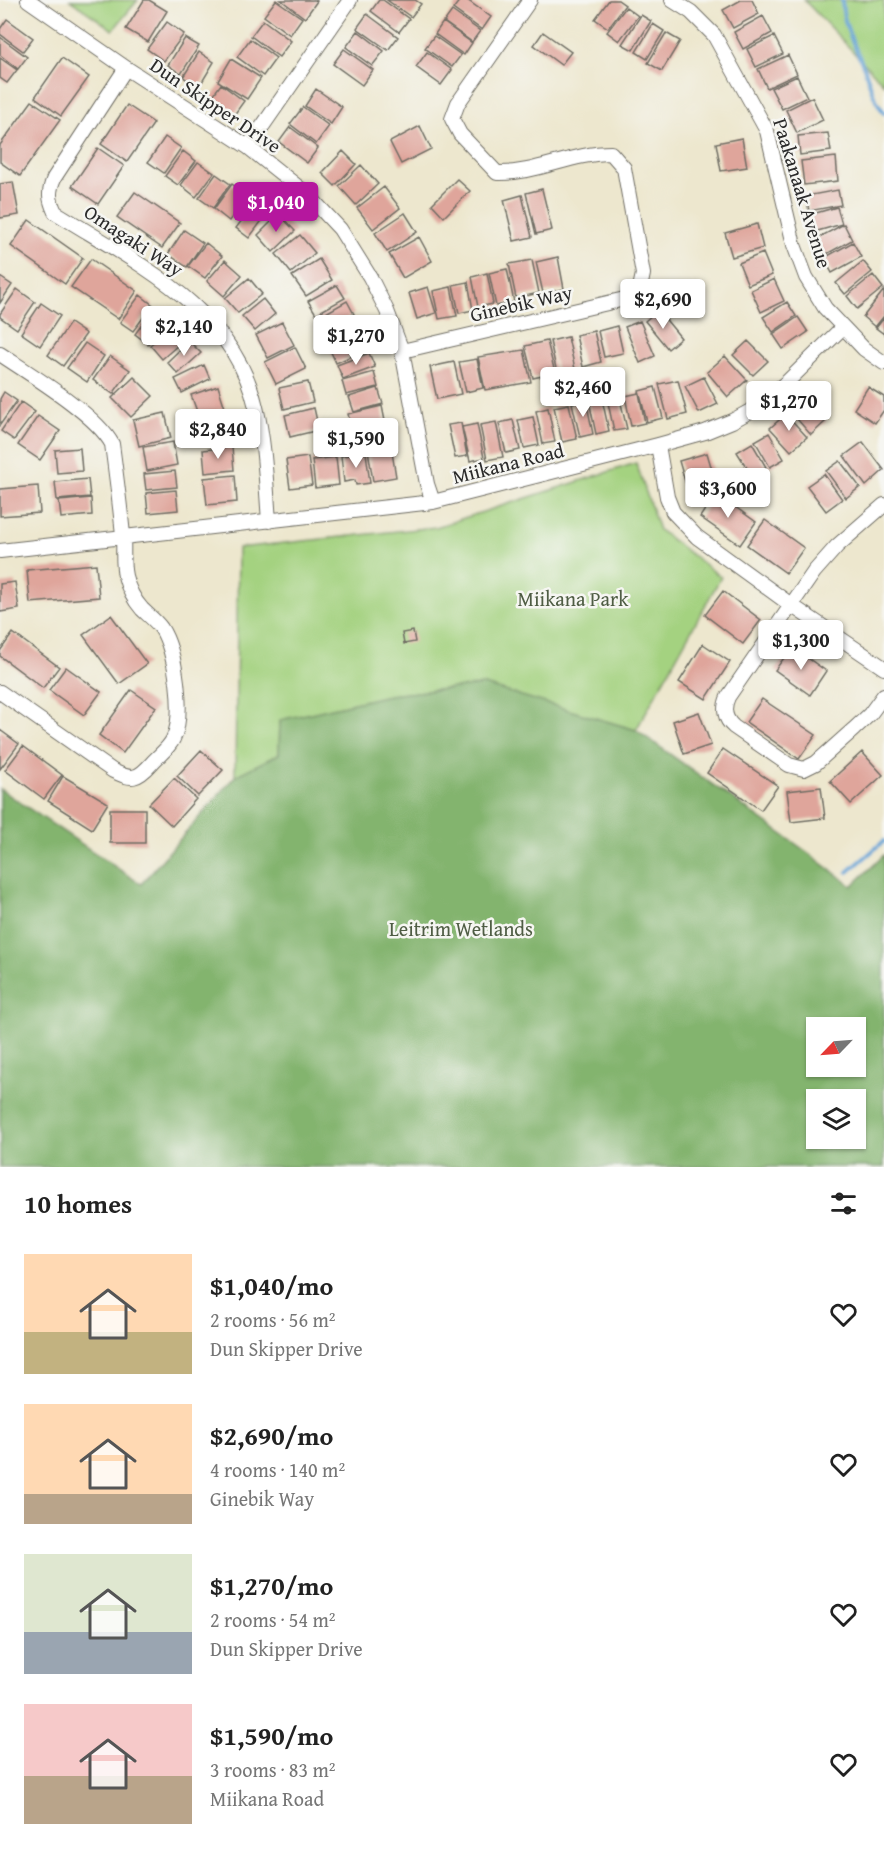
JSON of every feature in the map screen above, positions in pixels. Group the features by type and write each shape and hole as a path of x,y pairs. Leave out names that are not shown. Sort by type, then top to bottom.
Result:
{"street":[{"name":"Dun Skipper Drive","path":"28,0 126,68 248,147 308,195 340,229 370,277 387,311 402,351 427,484 433,502"},
{"path":"248,147 350,0"},
{"name":"Ginebik Way","path":"402,351 629,298 640,288 643,274 624,168 611,153 596,153 513,174 497,173 460,134 452,119 458,104 530,0"},
{"name":"Paakanaak Avenue","path":"672,0 691,12 714,35 767,131 799,261 825,308 864,349 884,363"},
{"name":"Omagaki Way","path":"126,68 54,178 49,191 50,201 55,212 172,287 195,305 235,354 256,406 262,442 269,520"},
{"name":"Miikana Road","path":"0,551 433,502 658,445 705,432 754,409 787,382 843,327"},
{"path":"0,354 79,408 106,433 112,444 123,538 123,566 131,592 141,608 160,627 169,644 175,664 178,720 172,740 143,772 136,777 128,777 113,771 0,692"},
{"path":"658,445 667,497 673,512 697,537 884,668"},
{"path":"884,505 837,546 814,572 728,697 724,712 730,724 789,765 804,769 816,764 859,725 884,695"}],"green space":[{"path":"70,0 138,0 113,30"},
{"path":"804,0 884,0 884,84"},
{"name":"Miikana Park","path":"636,463 659,530 721,577 636,730 484,685 389,695 280,720 279,754 235,776 238,548 436,527"},
{"name":"Leitrim Wetlands","path":"484,685 636,730 852,886 884,855 884,1167 0,1167 0,789 141,884 235,776 279,754 280,720 389,695"}],"building":[{"path":"144,0 149,0 167,11 148,42 126,29"},
{"path":"276,0 302,18 290,35 264,16"},
{"path":"281,0 315,0 317,1 305,18"},
{"path":"379,0 383,0 409,19 399,32 371,11"},
{"path":"387,0 415,0 421,4 411,17"},
{"path":"460,0 467,0 491,17 482,30 453,9"},
{"path":"609,0 618,0 625,5 608,28 595,19"},
{"path":"741,0 752,0 759,14 733,28 723,10"},
{"path":"626,7 638,16 619,41 607,32"},
{"path":"452,11 480,31 472,42 444,22"},
{"path":"367,14 398,37 388,50 357,28"},
{"path":"641,15 651,21 633,50 622,44"},
{"path":"763,16 772,33 743,49 734,32"},
{"path":"7,19 33,38 23,51 0,34 0,29"},
{"path":"263,20 291,41 279,57 251,36"},
{"path":"167,22 184,34 164,61 147,49"},
{"path":"443,22 472,43 464,55 435,34"},
{"path":"653,24 664,31 647,59 636,52"},
{"path":"358,31 384,51 372,66 346,47"},
{"path":"543,32 571,52 561,65 534,45"},
{"path":"666,33 680,41 662,71 648,63"},
{"path":"434,36 461,55 452,67 425,48"},
{"path":"774,36 783,54 756,67 747,49"},
{"path":"0,37 27,57 18,69 0,55"},
{"path":"185,38 199,46 181,74 168,65"},
{"path":"250,39 276,58 263,76 237,57"},
{"path":"344,49 373,70 362,85 333,64"},
{"path":"199,52 214,62 199,87 183,77"},
{"path":"427,52 452,70 441,85 416,67"},
{"path":"788,55 797,74 767,88 758,69"},
{"path":"0,58 17,70 7,83 0,78"},
{"path":"62,58 89,77 61,116 35,97"},
{"path":"231,59 261,78 247,99 218,81"},
{"path":"797,76 807,97 782,109 771,88"},
{"path":"221,84 244,101 234,115 211,98"},
{"path":"316,89 342,107 331,124 305,106"},
{"path":"812,97 823,120 797,133 786,110"},
{"path":"32,101 60,120 20,176 0,162 0,145"},
{"path":"127,105 154,123 127,162 101,144"},
{"path":"303,107 329,126 316,144 290,124"},
{"path":"420,126 431,149 401,164 390,142"},
{"path":"290,127 318,148 307,163 279,142"},
{"path":"828,133 831,151 800,155 798,136"},
{"path":"165,137 181,148 164,173 148,162"},
{"path":"742,138 747,167 721,171 716,143"},
{"path":"98,148 124,166 98,204 72,186"},
{"path":"183,151 196,161 178,185 165,176"},
{"path":"343,151 356,164 335,186 322,173"},
{"path":"836,157 838,181 804,185 801,161"},
{"path":"198,162 214,173 196,197 181,185"},
{"path":"361,165 378,184 356,205 339,186"},
{"path":"216,174 230,184 213,208 199,198"},
{"path":"457,179 470,191 444,217 432,204"},
{"path":"13,182 19,215 0,218 0,184"},
{"path":"232,184 248,196 229,221 214,209"},
{"path":"384,187 400,208 373,229 357,208"},
{"path":"542,189 552,230 536,234 526,193"},
{"path":"838,190 841,205 809,211 806,196"},
{"path":"135,192 180,223 162,248 117,217"},
{"path":"522,195 532,237 514,241 504,200"},
{"path":"257,200 270,210 249,238 236,228"},
{"path":"837,207 842,224 814,232 809,215"},
{"path":"405,213 417,232 387,252 375,233"},
{"path":"279,214 295,231 273,252 258,235"},
{"path":"29,220 83,258 65,284 11,246"},
{"path":"757,224 763,248 732,257 725,233"},
{"path":"844,224 852,240 823,256 814,240"},
{"path":"184,230 203,243 187,267 168,254"},
{"path":"300,235 315,253 291,273 276,254"},
{"path":"419,237 432,261 403,278 389,254"},
{"path":"853,242 861,257 832,273 824,258"},
{"path":"206,243 222,256 205,278 188,266"},
{"path":"763,253 772,275 748,285 739,263"},
{"path":"558,257 564,289 543,293 536,262"},
{"path":"91,259 137,291 118,319 71,287"},
{"path":"319,259 332,280 306,296 292,276"},
{"path":"225,260 242,275 224,296 207,281"},
{"path":"532,260 539,293 516,298 509,264"},
{"path":"863,261 872,272 845,294 836,283"},
{"path":"507,269 514,302 496,306 489,273"},
{"path":"487,273 493,304 478,307 472,277"},
{"path":"873,275 883,288 857,309 847,296"},
{"path":"0,277 12,285 0,303"},
{"path":"249,278 262,294 238,313 225,298"},
{"path":"774,279 784,301 761,312 751,290"},
{"path":"468,282 473,310 459,313 453,285"},
{"path":"337,285 345,298 316,314 308,301"},
{"path":"428,287 436,313 417,319 409,293"},
{"path":"451,287 457,316 439,319 433,291"},
{"path":"17,289 35,302 17,329 0,317 0,314"},
{"path":"884,290 884,316 875,327 863,317"},
{"path":"140,295 153,305 133,331 120,322"},
{"path":"263,299 275,314 255,331 242,316"},
{"path":"347,301 354,314 324,331 317,318"},
{"path":"787,302 796,316 773,332 763,317"},
{"path":"41,303 60,316 40,346 21,333"},
{"path":"658,310 681,338 668,349 645,321"},
{"path":"151,312 164,322 148,344 135,334"},
{"path":"798,317 808,332 783,349 773,334"},
{"path":"355,318 362,333 339,344 331,329"},
{"path":"884,318 884,334 876,328"},
{"path":"640,321 655,356 640,363 625,327"},
{"path":"282,322 294,345 268,358 256,335"},
{"path":"70,323 86,334 63,366 48,355"},
{"path":"175,325 186,338 162,359 150,345"},
{"path":"617,326 623,353 604,357 598,331"},
{"path":"594,331 601,362 583,367 576,335"},
{"path":"362,337 367,349 336,363 330,350"},
{"path":"568,337 575,369 557,373 550,341"},
{"path":"189,341 201,353 178,374 167,362"},
{"path":"547,341 555,373 533,378 525,346"},
{"path":"748,341 768,361 753,375 733,355"},
{"path":"85,343 104,356 87,382 67,368"},
{"path":"295,347 306,369 276,384 265,362"},
{"path":"524,350 531,382 485,390 478,357"},
{"path":"369,353 375,367 343,379 337,365"},
{"path":"110,356 130,370 113,394 93,380"},
{"path":"725,356 747,380 728,397 707,372"},
{"path":"477,359 483,388 466,392 459,362"},
{"path":"454,362 461,394 437,399 430,367"},
{"path":"204,365 210,379 182,393 175,379"},
{"path":"374,372 378,387 346,395 342,381"},
{"path":"134,377 153,396 131,417 112,398"},
{"path":"704,377 718,404 699,413 685,386"},
{"path":"678,380 687,414 668,419 659,384"},
{"path":"308,382 313,402 284,409 279,388"},
{"path":"218,386 225,408 199,417 191,395"},
{"path":"655,387 663,418 647,422 639,391"},
{"path":"868,387 884,397 884,410 875,423 854,409"},
{"path":"378,388 383,404 354,412 349,397"},
{"path":"4,392 17,401 0,425 0,399"},
{"path":"639,393 645,423 631,426 625,396"},
{"path":"619,395 627,429 614,431 607,398"},
{"path":"804,397 826,421 811,435 790,411"},
{"path":"602,399 609,431 596,434 589,401"},
{"path":"586,400 593,434 580,437 572,403"},
{"path":"21,402 35,412 14,440 1,431"},
{"path":"569,404 577,439 562,442 554,407"},
{"path":"382,406 385,421 352,429 348,414"},
{"path":"314,408 319,430 290,437 285,415"},
{"path":"548,408 555,442 543,444 536,411"},
{"path":"228,412 235,433 210,441 203,421"},
{"path":"165,413 171,438 139,446 133,420"},
{"path":"786,414 807,437 791,451 770,428"},
{"path":"38,416 60,431 40,460 18,445"},
{"path":"533,417 539,445 524,448 518,420"},
{"path":"513,420 520,450 506,453 499,423"},
{"path":"496,422 503,457 487,460 480,425"},
{"path":"461,423 467,456 455,458 448,425"},
{"path":"477,424 484,458 470,461 462,427"},
{"path":"769,433 784,459 770,467 755,441"},
{"path":"173,442 177,465 147,471 143,447"},
{"path":"863,442 884,470 866,486 844,456"},
{"path":"752,443 766,467 752,476 737,452"},
{"path":"391,446 396,477 373,481 368,450"},
{"path":"232,447 234,470 205,473 203,450"},
{"path":"80,448 82,471 57,473 55,450"},
{"path":"366,453 370,483 356,485 355,480 344,482 341,456"},
{"path":"707,453 718,490 690,498 679,461"},
{"path":"308,457 312,485 290,488 286,460"},
{"path":"336,457 339,485 315,488 312,460"},
{"path":"840,461 860,487 846,498 826,471"},
{"path":"175,471 177,487 146,490 144,474"},
{"path":"824,474 842,499 826,511 807,486"},
{"path":"235,475 237,502 207,505 204,478"},
{"path":"88,479 90,497 57,500 55,482"},
{"path":"38,486 40,513 0,516 0,489"},
{"path":"176,490 178,510 148,513 146,493"},
{"path":"716,493 756,522 740,545 700,517"},
{"path":"91,498 92,515 61,518 59,501"},
{"path":"765,520 804,548 786,573 747,545"},
{"path":"96,564 99,597 30,603 27,570"},
{"path":"15,582 19,609 0,612 0,584"},
{"path":"723,591 761,620 743,644 705,615"},
{"path":"111,615 147,664 119,684 83,635"},
{"path":"413,631 415,642 404,644 402,633"},
{"path":"13,633 59,667 43,688 0,656 0,651"},
{"path":"703,644 730,662 706,699 679,682"},
{"path":"792,647 826,671 810,695 775,670"},
{"path":"66,667 101,692 84,715 49,690"},
{"path":"131,690 156,707 123,753 99,735"},
{"path":"762,699 816,735 799,759 746,722"},
{"path":"699,712 711,745 684,754 673,721"},
{"path":"0,730 19,744 0,769"},
{"path":"23,746 62,775 44,799 5,770"},
{"path":"723,749 778,786 761,810 707,773"},
{"path":"201,750 223,770 198,796 177,776"},
{"path":"862,752 883,775 851,804 830,781"},
{"path":"63,776 108,803 92,829 48,801"},
{"path":"174,778 196,799 172,826 149,804"},
{"path":"821,787 825,818 791,822 787,791"},
{"path":"110,809 145,809 145,843 110,843"}],"waterway":[{"path":"842,0 850,36 884,113"},
{"path":"848,872 884,841"}]}
